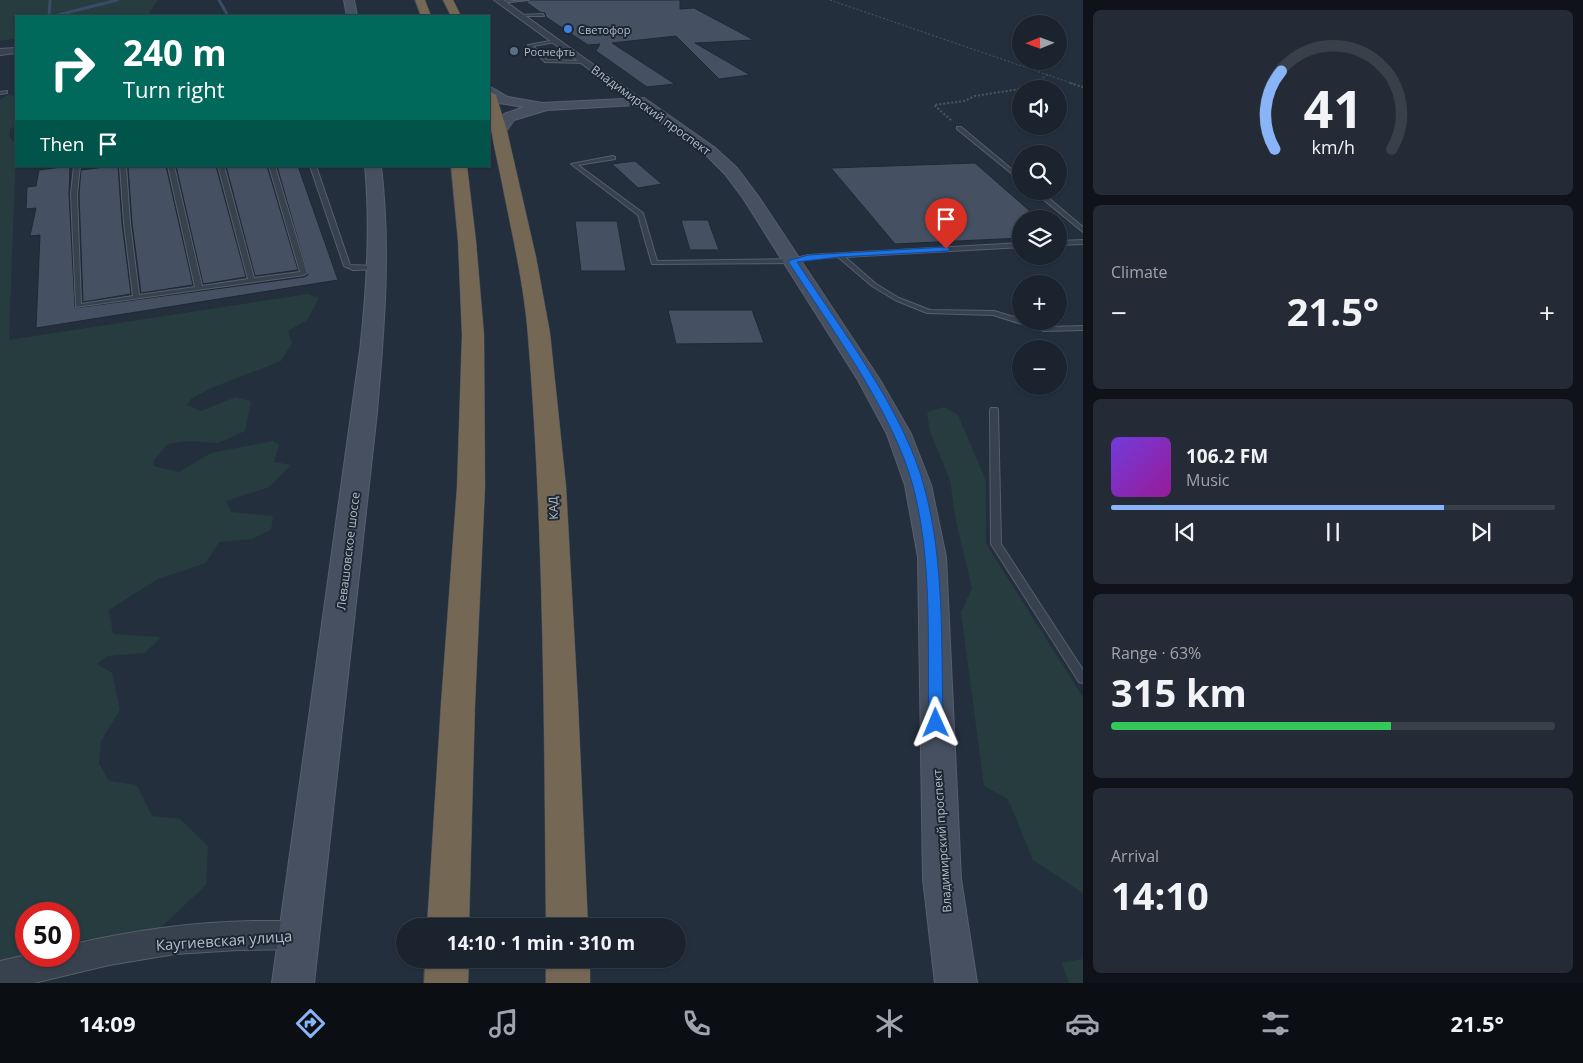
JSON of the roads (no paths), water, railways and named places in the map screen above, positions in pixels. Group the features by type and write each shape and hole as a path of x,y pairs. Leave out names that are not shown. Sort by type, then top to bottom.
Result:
{"highway":[{"path":"420,0 426,15"},
{"path":"448,0 456,15"},
{"name":"КАД","path":"490,99 499,131 526,257 539,333 549,447 561,703 567,918"},
{"path":"448,918 458,704 471,487 473,344 468,241 460,167"},
{"path":"446,983 447,968"},
{"path":"568,968 568,983"}],"main road":[{"path":"349,0 352,15"},
{"path":"490,91 504,100 548,106 640,101"},
{"name":"Владимирский проспект","path":"640,101 709,150 731,172 750,196 869,380 899,434 918,485 932,557 942,879 956,983"},
{"path":"499,131 509,117 548,106"},
{"name":"Левашовское шоссе","path":"293,983 301,935 365,412 378,244 373,167"}],"street":[{"name":"Владимирский проспект","path":"500,1 640,101"},
{"path":"0,52 15,51"},
{"name":"Каугиевская улица","path":"0,976 93,955 174,940 266,934 301,935"}],"lane":[{"path":"500,1 527,0"},
{"path":"520,16 543,15"},
{"path":"555,41 530,45 550,62 586,62"},
{"path":"959,128 1012,172"},
{"path":"613,158 574,164 641,214 654,263 792,261 808,257 1012,245"},
{"path":"77,167 74,194 78,306 304,273 272,167"},
{"path":"122,167 136,297"},
{"path":"171,167 199,288"},
{"path":"221,167 252,280"},
{"path":"312,167 347,266 353,268 377,268"},
{"path":"1047,200 1083,230"},
{"path":"1067,243 1083,242"},
{"path":"839,255 874,285 897,299 929,312 994,313 1044,329 1083,328"},
{"path":"994,410 996,544 1083,679"}],"waterway":[{"path":"49,15 50,0"},
{"path":"58,15 117,0"},
{"path":"219,0 227,15"}],"place":[{"name":"Светофор","path":"568,29"},
{"name":"Роснефть","path":"514,51"}]}
